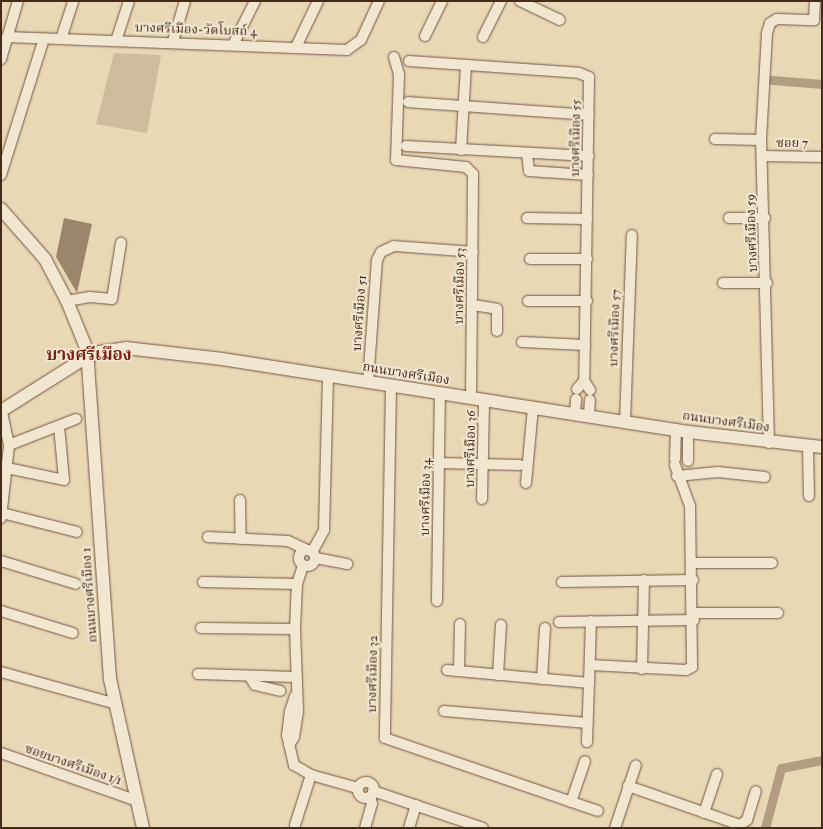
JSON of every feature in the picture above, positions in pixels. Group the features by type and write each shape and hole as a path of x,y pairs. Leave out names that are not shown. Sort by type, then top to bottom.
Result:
{"street":[{"path":"1,59 18,1"},
{"path":"61,39 73,1"},
{"path":"116,41 129,1"},
{"path":"173,41 186,1"},
{"path":"233,45 255,1"},
{"path":"296,47 318,1"},
{"name":"บางศรีเมือง-วัดโบสถ์ 4","path":"7,37 116,41 173,41 347,50 356,46 379,1"},
{"path":"426,36 442,1"},
{"path":"483,37 501,1"},
{"path":"520,1 560,20"},
{"name":"บางศรีเมือง 59","path":"769,443 767,283 761,140 763,69 770,23 777,19 814,20 815,1"},
{"path":"1,175 44,39"},
{"name":"บางศรีเมือง 53","path":"394,57 399,75 396,160 466,168 473,174 471,398"},
{"name":"บางศรีเมือง 55","path":"409,61 585,74 590,82 584,381"},
{"path":"461,150 466,65"},
{"path":"408,102 589,115"},
{"path":"715,139 761,140"},
{"path":"406,146 527,154 589,156"},
{"path":"527,154 529,171 588,175"},
{"name":"ซอย 7","path":"762,156 822,157"},
{"name":"ถนนบางศรีเมือง 1","path":"1,209 45,259 67,301 88,357 91,447 113,703 137,801 142,828"},
{"path":"527,218 587,219"},
{"path":"729,218 765,218"},
{"name":"บางศรีเมือง 57","path":"624,422 632,235"},
{"path":"67,301 90,297 112,299 121,243"},
{"name":"บางศรีเมือง 51","path":"368,382 376,269 380,252 394,246 473,252"},
{"path":"530,259 587,259"},
{"path":"723,283 767,283"},
{"path":"528,301 586,301"},
{"path":"473,305 497,309 497,331"},
{"path":"522,342 585,345"},
{"name":"ถนนบางศรีเมือง","path":"1,411 88,357 126,348 328,376 688,432 769,443 822,447"},
{"path":"303,565 312,565 311,553 324,530 328,376"},
{"path":"575,414 576,394 584,381"},
{"path":"584,381 590,395 589,417"},
{"name":"บางศรีเมือง 32","path":"391,386 384,738 598,810"},
{"name":"บางศรีเมือง 34","path":"437,601 440,394"},
{"name":"บางศรีเมือง 36","path":"482,499 484,464 484,400"},
{"path":"526,483 533,408"},
{"path":"1,411 9,445 2,516 77,532"},
{"path":"9,445 76,419"},
{"path":"7,468 64,480 59,426"},
{"path":"676,429 675,462 685,470 724,472 765,477"},
{"path":"590,665 642,669 690,669 694,663 693,563 690,506 685,488 688,432"},
{"path":"808,446 809,496"},
{"path":"439,463 520,465"},
{"path":"240,500 241,539"},
{"path":"208,537 288,541 311,553 347,564"},
{"path":"311,553 299,556 303,565 298,584 295,696 290,710 289,745 294,766 311,775 358,788 362,797 372,793 483,828"},
{"path":"1,561 76,584"},
{"path":"693,563 772,563"},
{"path":"642,669 644,580"},
{"path":"562,582 693,580"},
{"path":"203,582 298,584"},
{"path":"1,611 73,633"},
{"path":"559,622 643,620 694,616 778,613"},
{"path":"587,742 591,621"},
{"path":"460,624 460,670"},
{"path":"498,675 501,625"},
{"path":"201,628 296,629"},
{"path":"542,679 545,628"},
{"path":"447,670 589,683"},
{"path":"1,672 113,703"},
{"path":"198,674 295,677"},
{"path":"250,676 256,685 280,691"},
{"path":"444,711 588,724"},
{"name":"ซอยบางศรีเมือง 1/1","path":"1,753 137,801"},
{"path":"571,802 586,761"},
{"path":"617,827 628,786 636,765"},
{"path":"704,814 717,774"},
{"path":"296,825 311,775"},
{"path":"628,786 704,814 744,824 756,791"},
{"path":"365,828 372,804 372,793"},
{"path":"409,828 416,806"}],"shaded area":[{"path":"114,53 161,55 147,133 96,124"}],"building":[{"path":"64,218 92,224 77,293 56,257"}],"waterway":[{"path":"772,80 822,84"},
{"path":"765,828 781,768 822,760"}],"district":[{"name":"บางศรีเมือง","path":"89,355"}]}
